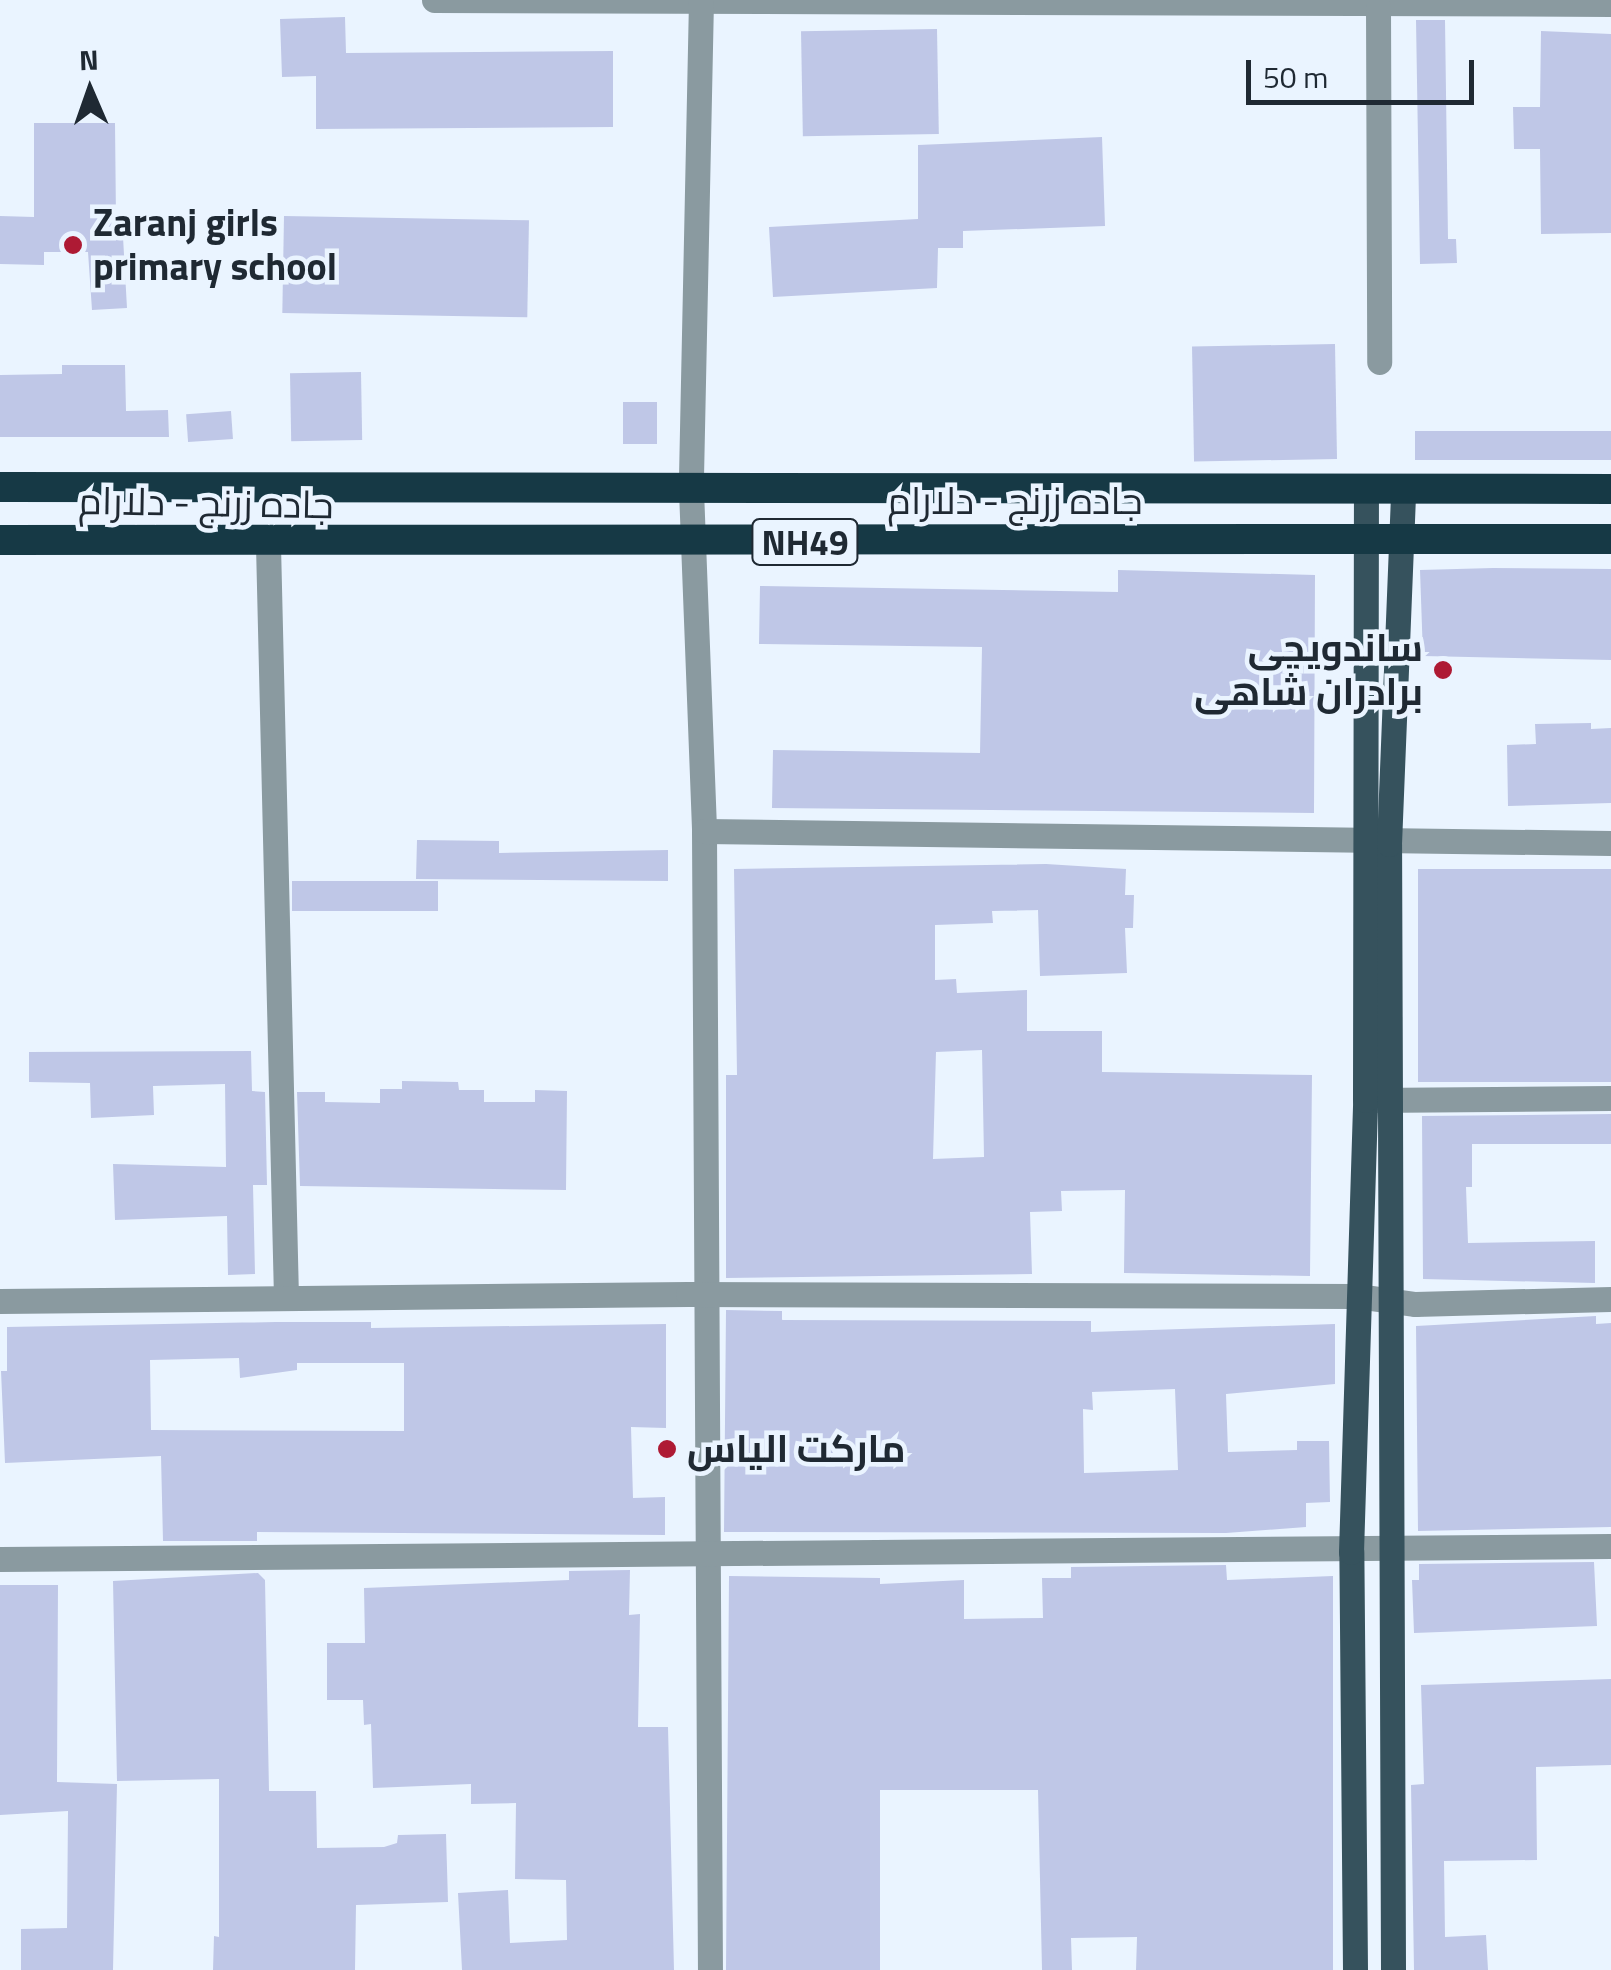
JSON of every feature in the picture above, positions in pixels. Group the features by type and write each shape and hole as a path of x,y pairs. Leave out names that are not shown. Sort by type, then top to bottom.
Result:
{"highway":[{"name":"جاده زرنج - دلارام","path":"0,487 1611,489"},
{"name":"جاده زرنج - دلارام","path":"0,540 268,544 1611,539"}],"main road":[{"path":"1355,1970 1351,1552 1365,1100 1360,844 1369,539 1366,489"},
{"path":"1393,1970 1395,1300 1389,844 1404,539 1402,489"}],"street":[{"path":"434,0 1611,4"},
{"path":"700,2 691,490 704,831 704,1296 711,1552 710,1970"},
{"path":"1378,6 1379,362"},
{"path":"268,544 286,1296"},
{"path":"704,831 1360,844 1611,843"},
{"path":"1365,1100 1611,1098"},
{"path":"0,1302 286,1296 1358,1296 1395,1300 1611,1300"},
{"path":"0,1559 711,1552 1351,1552 1611,1546"}],"building":[{"path":"345,17 346,53 613,51 613,127 316,129 316,76 282,77 280,19"},
{"path":"1416,20 1445,20 1448,239 1456,239 1457,263 1420,264"},
{"path":"937,29 939,134 803,136 801,31"},
{"path":"1541,31 1611,34 1611,233 1541,234 1540,149 1514,149 1513,107 1540,107"},
{"path":"34,123 115,123 116,220 122,219 127,308 92,310 88,252 44,252 44,265 0,264 0,216 34,217"},
{"path":"1102,137 1105,226 963,231 963,248 938,248 937,288 773,297 769,227 918,219 918,145"},
{"path":"284,216 529,220 527,317 282,313"},
{"path":"1335,344 1337,459 1194,461 1192,346"},
{"path":"62,365 125,365 126,411 168,410 169,437 0,437 0,375 62,374"},
{"path":"361,372 362,440 291,441 290,373"},
{"path":"623,402 657,402 657,444 623,444"},
{"path":"231,411 233,439 188,442 186,414"},
{"path":"1415,431 1611,431 1611,460 1415,460"},
{"path":"1611,569 1611,660 1423,656 1420,570"},
{"path":"1118,570 1315,575 1314,813 772,808 773,750 980,753 982,647 759,644 760,586 1118,592"},
{"path":"1591,723 1591,729 1611,728 1611,803 1508,806 1507,745 1536,744 1535,724"},
{"path":"417,840 499,841 499,853 668,850 668,881 416,879"},
{"path":"1046,864 1126,869 1125,895 1134,895 1133,928 1125,928 1127,973 1040,976 1038,910 992,911 993,923 935,925 935,980 956,979 957,993 1027,990 1027,1031 1102,1031 1102,1072 1312,1075 1310,1276 1124,1273 1125,1190 1061,1191 1062,1211 1030,1212 1032,1274 726,1278 726,1075 737,1075 734,869","holes":["982,1050 984,1157 933,1159 936,1052"]},
{"path":"1418,869 1611,869 1611,1082 1418,1082"},
{"path":"292,881 438,881 438,911 292,911"},
{"path":"251,1051 252,1091 265,1092 267,1185 253,1185 255,1274 228,1275 227,1216 115,1220 113,1164 226,1167 225,1084 153,1086 154,1115 91,1118 90,1083 29,1082 29,1052"},
{"path":"402,1081 458,1082 459,1090 484,1090 484,1102 535,1102 535,1090 567,1091 566,1190 300,1186 297,1092 325,1092 325,1102 380,1103 380,1089 402,1089"},
{"path":"1611,1114 1611,1144 1472,1144 1472,1187 1466,1187 1468,1243 1595,1241 1595,1283 1423,1279 1422,1116"},
{"path":"726,1310 782,1311 782,1320 1091,1321 1091,1332 1335,1324 1335,1384 1226,1394 1228,1452 1297,1450 1297,1441 1329,1441 1330,1502 1306,1503 1306,1527 1226,1533 724,1532","holes":["1175,1389 1178,1470 1084,1473 1083,1409 1093,1410 1092,1392"]},
{"path":"1596,1316 1596,1324 1611,1323 1611,1527 1418,1531 1416,1326"},
{"path":"276,1322 371,1322 371,1328 666,1324 666,1428 631,1427 633,1498 665,1497 665,1535 257,1532 257,1541 163,1541 161,1456 5,1463 1,1371 7,1371 7,1327","holes":["239,1358 240,1378 297,1370 297,1363 404,1363 404,1431 151,1430 150,1360"]},
{"path":"1594,1562 1597,1626 1414,1633 1412,1580 1419,1580 1419,1564"},
{"path":"1226,1565 1227,1580 1333,1576 1333,1970 1136,1970 1137,1937 1071,1938 1072,1970 1042,1970 1038,1790 880,1790 880,1970 726,1970 729,1576 880,1578 880,1584 964,1580 964,1619 1043,1618 1042,1578 1071,1578 1071,1567"},
{"path":"630,1570 629,1615 640,1614 638,1727 668,1727 674,1970 462,1970 458,1893 508,1890 510,1943 567,1940 566,1880 515,1879 516,1803 471,1804 471,1784 373,1788 371,1724 364,1725 363,1700 327,1700 327,1643 365,1643 364,1588 569,1580 569,1571"},
{"path":"258,1573 265,1580 269,1791 316,1791 317,1848 384,1847 397,1843 398,1835 446,1834 448,1902 356,1905 355,1970 213,1970 214,1936 219,1937 219,1779 117,1781 113,1581"},
{"path":"0,1585 58,1585 57,1782 117,1784 113,1970 21,1970 21,1929 67,1928 68,1811 0,1815"},
{"path":"1611,1679 1611,1765 1536,1767 1537,1860 1444,1861 1445,1937 1486,1935 1488,1970 1414,1970 1411,1785 1424,1784 1421,1685"}],"place":[{"name":"Zaranj girls primary school","path":"73,245"},
{"name":"ساندویچی برادران شاهی","path":"1443,670"},
{"name":"مارکت الیاس","path":"667,1449"}]}
